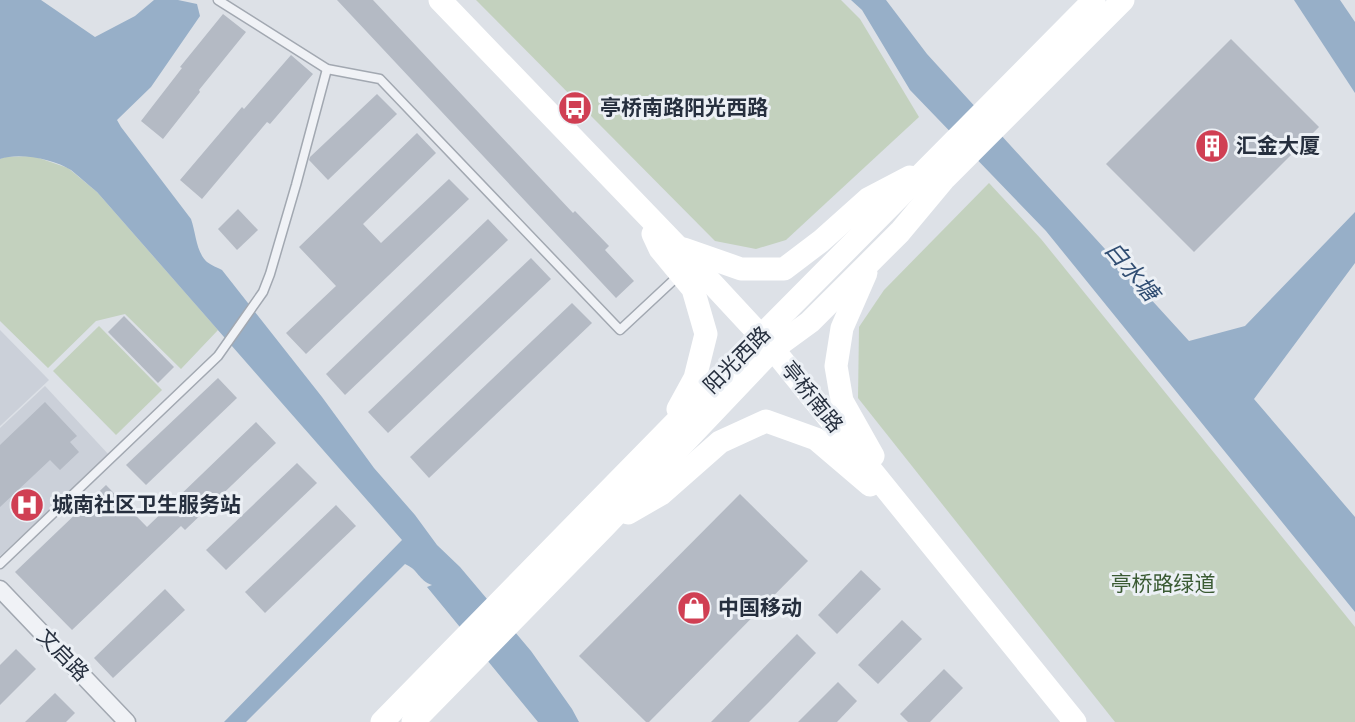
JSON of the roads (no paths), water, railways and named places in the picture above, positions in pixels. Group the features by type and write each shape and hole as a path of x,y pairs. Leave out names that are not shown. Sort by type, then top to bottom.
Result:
{"street":[{"name":"亭桥南路","path":"440,0 767,343 1075,722"},
{"name":"阳光西路","path":"1015,94 1094,0"},
{"name":"阳光西路","path":"513,604 604,527 767,343 1015,94 1123,0"},
{"path":"678,247 741,269 784,269 821,241 868,199 938,172"},
{"name":"阳光西路","path":"382,722 460,658 513,604 664,434 767,343 810,322 900,232 938,172"},
{"path":"642,209 660,249 693,289 706,334 695,378 664,434"},
{"path":"872,260 842,328 836,366 842,401 912,521"},
{"path":"604,527 661,494 720,442 766,421 816,439 912,521"},
{"name":"文启路","path":"0,589 127,722"},
{"name":"阳光西路","path":"413,722 460,658"}],"lane":[{"path":"218,0 327,69 380,79 620,330 680,274"},
{"path":"0,564 218,356 263,292 327,69"}],"water":[{"path":"0,0 41,0 95,37 135,16 154,0 178,0 197,4 200,16 151,87 117,120 191,219 203,258 222,270 374,468 437,545 460,567 531,651 579,722 538,722 427,587 432,585 405,564 246,722 224,722 402,540 97,192 71,170 55,163 17,156 0,159"},
{"path":"851,0 886,0 927,54 1189,341 1245,326 1355,212 1355,263 1254,399 1355,517 1355,612 1046,231 910,90 862,10"},
{"path":"1294,0 1340,0 1355,22 1355,93"}],"place":[{"name":"亭桥南路阳光西路","path":"575,108"},
{"name":"汇金大厦","path":"1212,146"},
{"name":"城南社区卫生服务站","path":"27,505"},
{"name":"中国移动","path":"694,608"}],"water label":[{"name":"白水塘","path":"1132,271"}],"park label":[{"name":"亭桥路绿道","path":"1163,584"}]}
